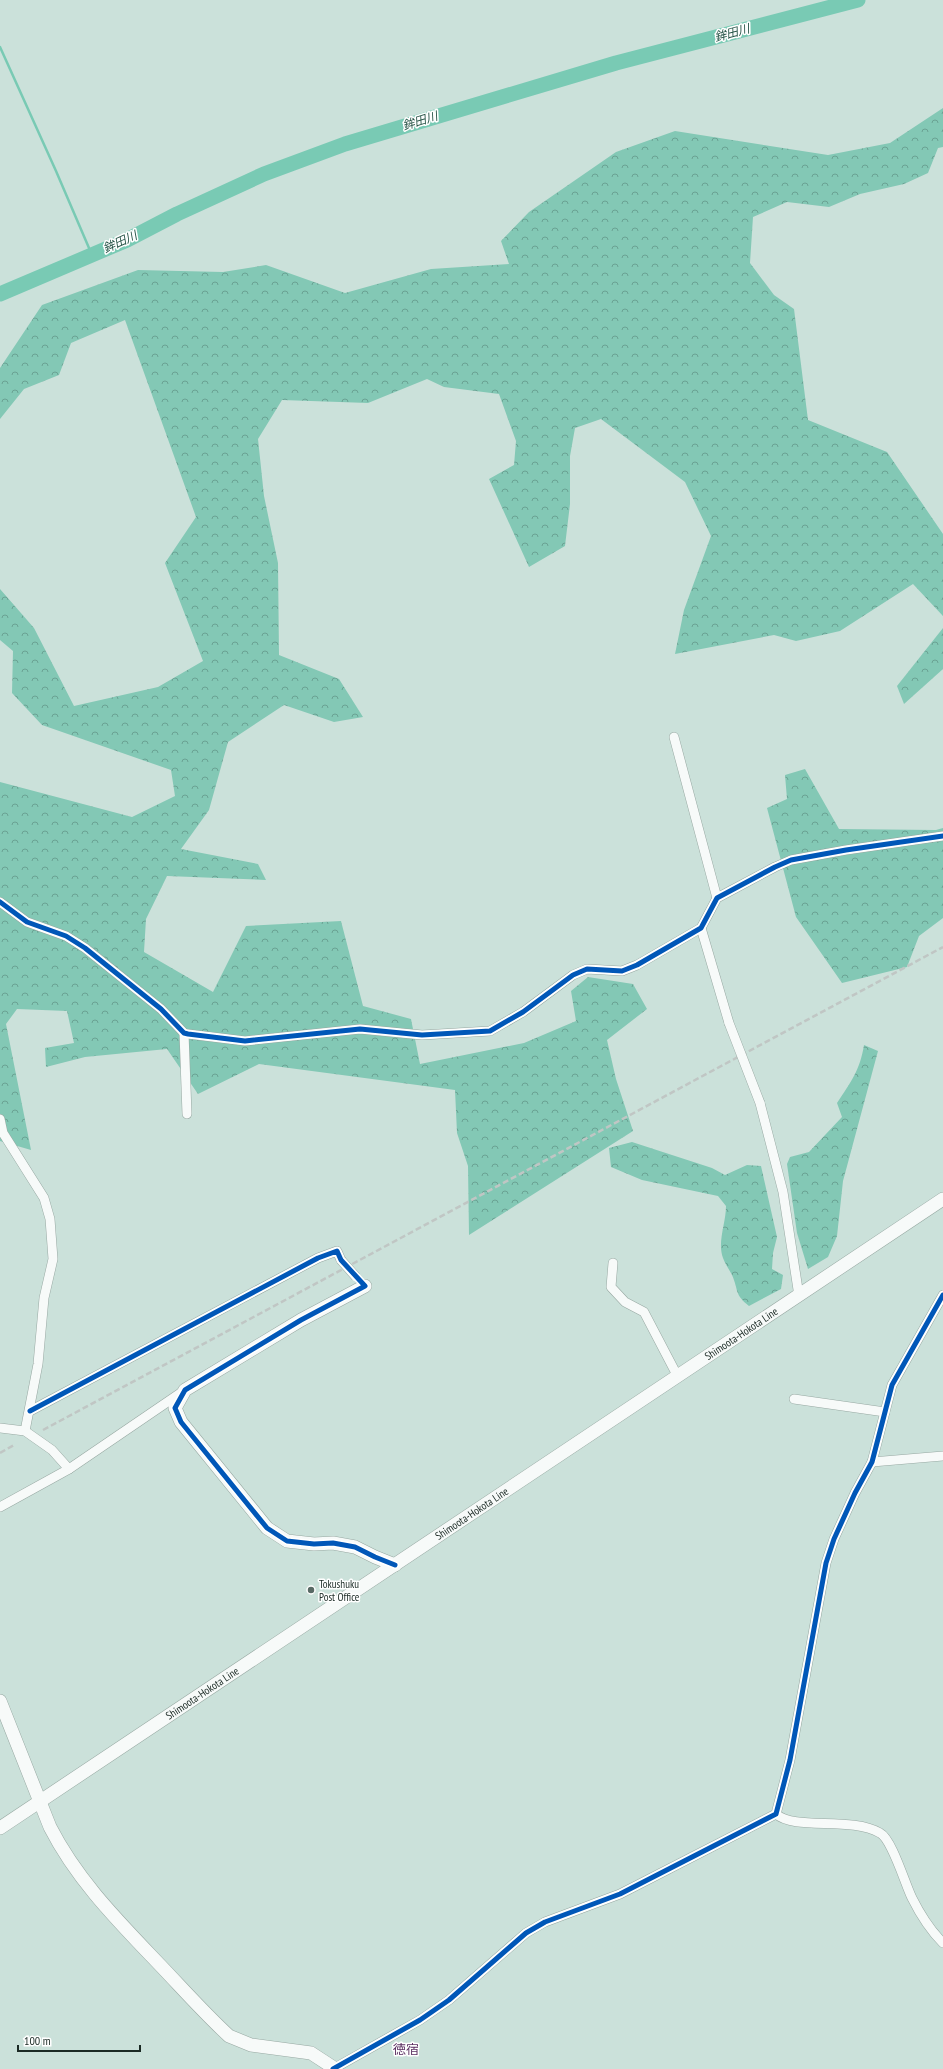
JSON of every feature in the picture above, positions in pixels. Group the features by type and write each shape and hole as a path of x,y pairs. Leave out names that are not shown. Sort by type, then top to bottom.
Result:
{"main road":[{"name":"Shimoota-Hokota Line","path":"0,1828 943,1199"},
{"path":"361,1282 185,1390 175,1408 181,1422 267,1528 287,1541 314,1544 333,1543 355,1547 395,1565"},
{"path":"0,1701 59,1846 86,1885 229,2036 251,2045 311,2053 334,2069"}],"street":[{"path":"674,737 717,898"},
{"path":"0,902 27,922 66,936 85,948 161,1009 184,1033 245,1041 360,1029 422,1035 490,1031 523,1012 573,975 587,968 622,971 637,965 701,928 717,898 791,860 846,850 943,836"},
{"path":"701,928 729,1023 760,1103 783,1192 799,1296"},
{"path":"184,1033 187,1114"},
{"path":"0,1120 3,1133 44,1198 50,1219 53,1259 44,1298 38,1364 25,1431"},
{"path":"30,1411 318,1258 336,1251 341,1260 361,1282"},
{"path":"613,1263 611,1287 625,1302 644,1312 678,1377"},
{"path":"334,2069 420,2020 449,2000 526,1933 545,1922 620,1894 776,1814 790,1760 826,1563 837,1532 872,1462 892,1385 943,1295"},
{"path":"0,1507 69,1469 185,1390"},
{"path":"794,1399 885,1412"},
{"path":"0,1428 25,1431 52,1450 69,1469"},
{"path":"872,1462 943,1456"},
{"path":"776,1814 782,1819 793,1821 840,1823 864,1827 881,1833 896,1858 912,1898 935,1935 943,1944"}],"green space":[{"path":"943,108 943,147 938,148 928,173 904,184 860,194 829,207 787,202 753,217 750,263 774,295 794,309 808,420 887,452 943,534 943,616 913,584 840,631 796,641 774,635 675,654 684,610 711,536 685,482 601,419 575,428 570,456 570,504 565,546 529,567 489,479 514,465 516,441 499,394 444,387 427,379 368,403 282,400 258,439 264,496 278,563 279,655 339,679 363,717 334,722 284,705 228,742 209,810 181,849 258,864 266,880 167,876 146,919 144,952 213,992 246,926 341,921 363,1006 411,1019 420,1064 524,1043 576,1021 571,991 588,977 633,984 647,1009 607,1040 616,1079 633,1131 469,1235 468,1166 457,1133 455,1090 259,1064 198,1094 167,1049 85,1057 46,1067 45,1048 74,1043 67,1011 17,1009 6,1024 31,1150 0,1141 0,782 132,817 175,796 171,770 42,725 12,693 13,651 0,640 0,589 34,628 74,706 158,687 203,661 165,563 196,517 125,320 71,343 59,375 24,389 0,419 0,368 42,305 138,270 223,272 266,265 345,293 431,269 509,264 501,241 529,212 616,152 675,131 828,155 890,143"},
{"path":"943,628 943,669 904,704 897,686"},
{"path":"805,769 839,829 936,830 943,828 943,918 919,936 907,967 842,983 796,917 767,808 787,799 785,775"},
{"path":"864,1045 878,1051 843,1181 837,1236 828,1257 808,1269 797,1233 787,1164 790,1157 809,1152 842,1117 837,1103 851,1082 860,1062"},
{"path":"632,1142 712,1168 725,1175 747,1165 761,1166 777,1237 773,1253 772,1269 783,1275 781,1289 749,1306 744,1302 739,1295 732,1275 721,1252 721,1239 726,1206 718,1196 642,1180 611,1167 609,1148"}],"waterway":[{"name":"鉾田川","path":"0,294 127,240 177,214 264,174 345,144 616,63 858,0"},
{"path":"0,47 92,255"}],"railway":[{"path":"43,1430 943,947"},
{"path":"0,1453 14,1445"}],"cycle path":[{"path":"0,902 27,922 66,936 85,948 161,1009 184,1033 245,1041 360,1029 422,1035 490,1031 523,1012 573,975 587,969 622,971 637,965 701,928 717,898 791,860 846,850 943,836"},
{"path":"30,1411 318,1258 337,1251 341,1260 365,1286 301,1320 185,1390 175,1408 181,1422 267,1528 287,1541 314,1544 333,1543 355,1547 395,1565"},
{"path":"333,2069 420,2020 449,2000 526,1933 545,1922 620,1894 776,1814 790,1760 826,1563 834,1539 855,1493 872,1462 892,1385 943,1295"}],"place":[{"name":"Tokushuku Post Office","path":"311,1590"}],"district":[{"name":"徳宿","path":"406,2049"}]}
